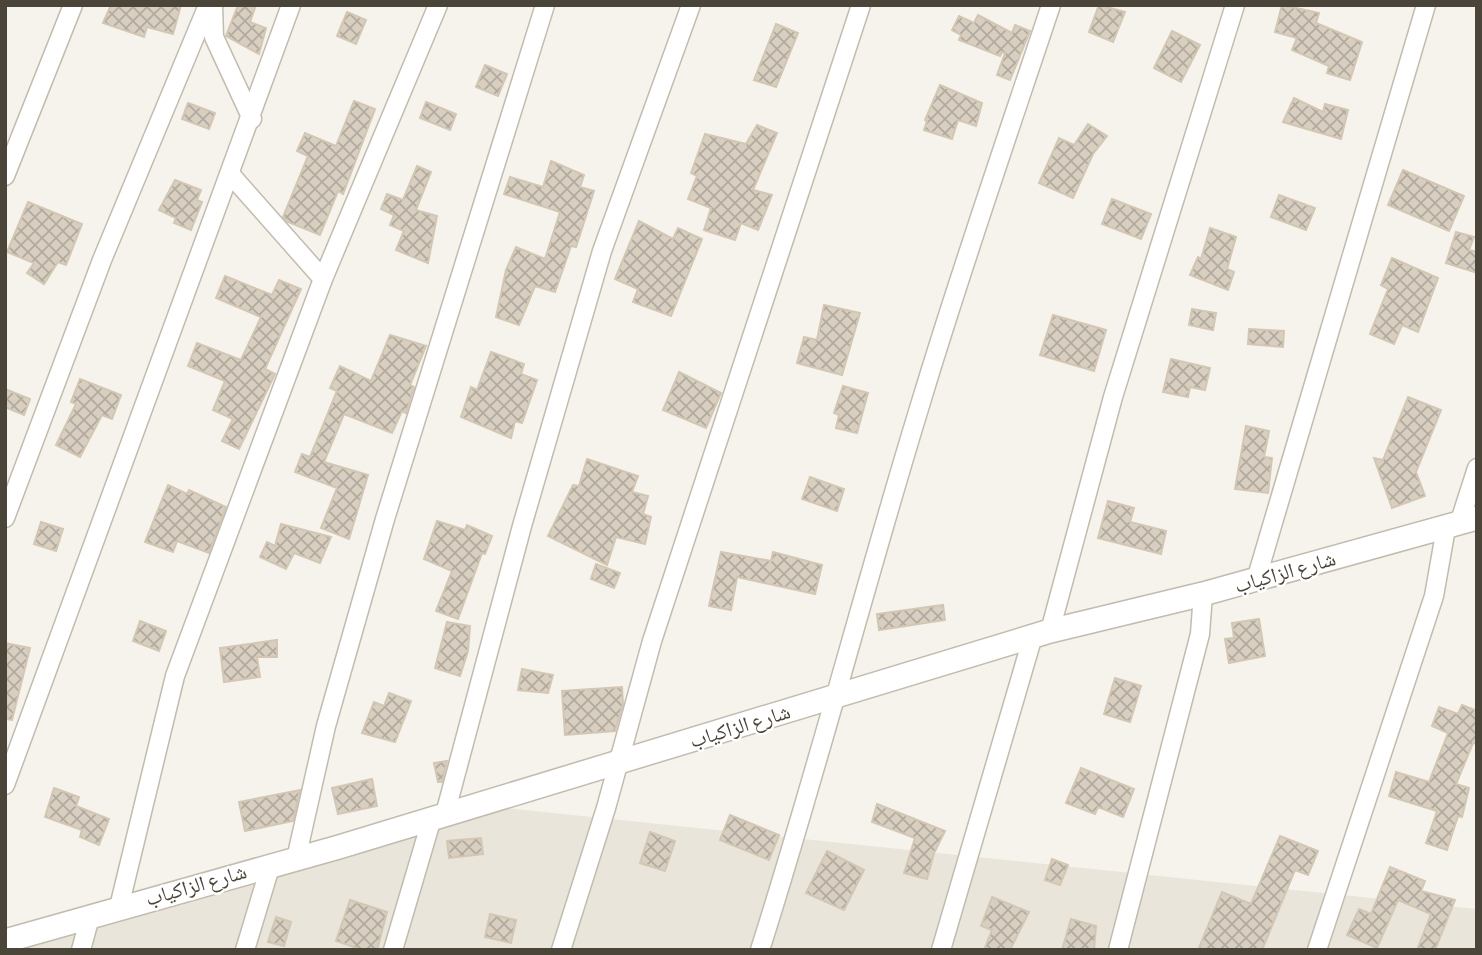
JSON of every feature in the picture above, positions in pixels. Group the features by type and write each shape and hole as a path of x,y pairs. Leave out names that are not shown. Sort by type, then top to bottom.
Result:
{"street":[{"path":"5,176 73,5"},
{"path":"211,5 215,37 252,119"},
{"path":"5,519 102,260 211,5"},
{"path":"5,785 195,264 252,119 290,5"},
{"path":"119,907 174,676 323,279 438,5"},
{"path":"296,859 326,726 385,519 545,5"},
{"path":"393,950 439,816 602,251 691,5"},
{"path":"561,950 606,808 660,615 860,5"},
{"path":"760,950 807,804 835,696 922,399 1051,5"},
{"path":"942,950 1235,5"},
{"path":"1256,580 1426,5"},
{"path":"231,175 323,279"},
{"path":"1317,950 1434,596 1461,523 1477,468"},
{"name":"شارع الزاكياب","path":"5,941 617,764 1041,633 1203,594 1461,523"},
{"path":"1118,950 1200,634 1203,594"},
{"path":"245,950 271,864"},
{"path":"81,950 90,917"}],"shaded area":[{"path":"457,803 1477,909 1477,950 5,950"}],"building":[{"path":"111,5 181,5 173,34 147,27 144,37 103,23"},
{"path":"238,5 256,5 250,22 266,28 259,54 226,36"},
{"path":"1099,5 1125,12 1113,42 1089,32"},
{"path":"1282,5 1319,13 1316,23 1362,42 1350,80 1327,73 1329,66 1292,50 1297,38 1275,32"},
{"path":"347,12 366,20 356,44 337,36"},
{"path":"978,15 1012,33 1015,25 1030,31 1010,80 997,75 1005,53 1002,52 1000,56 959,40 961,35 952,30 959,16 974,23"},
{"path":"776,24 798,33 776,87 754,80"},
{"path":"1172,31 1200,45 1181,82 1154,68"},
{"path":"485,65 507,74 498,96 476,87"},
{"path":"940,85 982,103 976,126 958,120 952,139 924,130 925,120"},
{"path":"1294,98 1323,112 1325,104 1348,110 1341,139 1283,122"},
{"path":"354,101 375,109 343,194 338,191 320,235 288,222 283,217 308,156 297,151 305,133 336,146"},
{"path":"426,102 456,114 450,130 420,118"},
{"path":"188,103 215,113 209,129 182,119"},
{"path":"1088,124 1107,136 1093,154 1073,198 1039,183 1059,138 1074,145"},
{"path":"757,125 777,133 753,190 772,195 758,230 741,223 735,240 704,230 711,208 688,199 697,176 691,173 705,134 746,144"},
{"path":"551,161 584,175 580,187 594,191 576,247 571,246 555,292 535,286 519,325 496,317 506,270 516,247 545,259 560,212 504,194 510,177 543,187"},
{"path":"417,166 431,172 416,210 437,216 428,263 396,250 404,231 390,225 394,215 381,209 387,194 403,200"},
{"path":"1403,170 1464,196 1449,231 1388,205"},
{"path":"175,180 201,190 197,200 202,202 191,230 174,223 176,218 159,210"},
{"path":"1279,195 1315,208 1306,230 1271,217"},
{"path":"1112,199 1151,214 1141,239 1102,224"},
{"path":"28,202 82,224 66,265 58,262 44,284 27,273 34,263 7,252"},
{"path":"639,221 673,239 678,228 702,239 671,316 633,302 638,289 615,279"},
{"path":"1210,228 1236,237 1227,269 1234,272 1228,290 1190,275 1198,257 1201,259"},
{"path":"1456,232 1474,237 1469,250 1477,252 1477,273 1446,263"},
{"path":"1392,258 1438,278 1418,332 1402,325 1394,344 1370,334 1388,289 1381,285"},
{"path":"225,276 272,295 279,280 301,289 265,369 275,374 239,449 222,441 233,419 213,410 225,381 188,366 197,343 241,360 261,317 216,298"},
{"path":"824,305 860,313 842,375 797,363 804,337 817,340"},
{"path":"1192,309 1216,313 1213,330 1189,325"},
{"path":"1053,315 1106,330 1094,371 1040,355"},
{"path":"1249,329 1284,331 1283,347 1248,344"},
{"path":"390,335 426,346 410,385 414,387 406,413 402,411 392,433 344,414 324,462 368,475 349,539 321,528 337,488 295,472 302,454 310,457 337,391 330,388 340,366 371,381"},
{"path":"491,352 524,364 521,374 537,380 522,423 515,421 511,438 461,417 471,387 477,390"},
{"path":"1171,359 1210,368 1205,390 1190,387 1188,397 1163,392"},
{"path":"679,372 721,393 706,428 663,410"},
{"path":"80,379 121,395 112,419 102,415 80,457 56,445 76,404 71,402"},
{"path":"843,386 868,393 857,433 836,428 839,415 834,413"},
{"path":"5,389 30,399 24,415 5,407"},
{"path":"1408,397 1441,410 1416,472 1425,496 1392,508 1374,458 1383,460"},
{"path":"1246,426 1269,431 1264,457 1272,458 1268,493 1235,489"},
{"path":"587,459 638,476 632,492 648,496 643,514 651,517 645,544 616,537 607,565 548,536 573,485 579,486"},
{"path":"810,477 844,489 837,511 802,499"},
{"path":"168,485 187,494 189,490 226,507 209,553 177,541 173,552 145,542"},
{"path":"1108,501 1134,508 1130,522 1166,531 1161,554 1098,538"},
{"path":"437,521 465,530 467,525 492,536 485,554 482,553 458,619 436,611 452,571 424,559"},
{"path":"41,522 63,529 56,551 34,544"},
{"path":"281,524 331,537 320,563 294,553 286,569 260,557 267,542 275,546"},
{"path":"721,552 771,561 773,552 822,565 815,594 737,577 731,610 709,606"},
{"path":"596,564 620,573 614,588 591,579"},
{"path":"943,605 945,620 879,630 877,614"},
{"path":"1259,619 1265,656 1229,663 1225,639 1234,638 1232,623"},
{"path":"140,621 166,631 159,651 133,641"},
{"path":"447,622 470,626 468,651 460,676 435,668"},
{"path":"277,640 277,657 257,657 260,677 224,682 220,648"},
{"path":"5,643 30,648 12,720 5,719"},
{"path":"522,669 553,675 548,693 518,690"},
{"path":"1115,678 1141,686 1130,722 1104,714"},
{"path":"622,687 623,704 615,731 565,735 562,691"},
{"path":"389,693 411,701 395,742 362,733 374,702 384,706"},
{"path":"1462,705 1477,711 1477,744 1473,743 1456,784 1469,788 1462,817 1458,816 1447,850 1426,843 1437,811 1389,796 1396,772 1429,782 1448,733 1432,726 1439,707 1458,714"},
{"path":"447,761 442,782 438,782 434,763"},
{"path":"1081,768 1134,789 1123,817 1098,807 1095,814 1066,803"},
{"path":"372,779 377,806 338,814 332,788"},
{"path":"54,788 79,797 76,806 109,819 99,845 80,837 82,830 45,817"},
{"path":"300,790 293,821 245,831 239,802"},
{"path":"877,804 945,831 934,853 927,879 904,873 915,838 872,822"},
{"path":"730,815 779,835 769,860 720,840"},
{"path":"650,832 675,841 665,871 640,863"},
{"path":"1280,836 1318,851 1308,875 1295,870 1262,950 1198,950 1222,892 1251,904"},
{"path":"481,838 483,854 449,858 447,841"},
{"path":"827,851 864,870 844,910 806,893"},
{"path":"1052,859 1068,865 1060,885 1045,880"},
{"path":"1390,867 1425,881 1421,891 1455,900 1435,950 1417,950 1431,914 1398,900 1377,948 1347,935 1359,909 1371,914"},
{"path":"992,897 1029,912 1010,950 984,950 992,930 981,926"},
{"path":"350,900 387,912 377,950 362,950 336,941"},
{"path":"490,914 516,920 511,943 485,937"},
{"path":"276,917 291,922 284,946 268,942"},
{"path":"1071,919 1096,926 1094,950 1062,950"}]}
